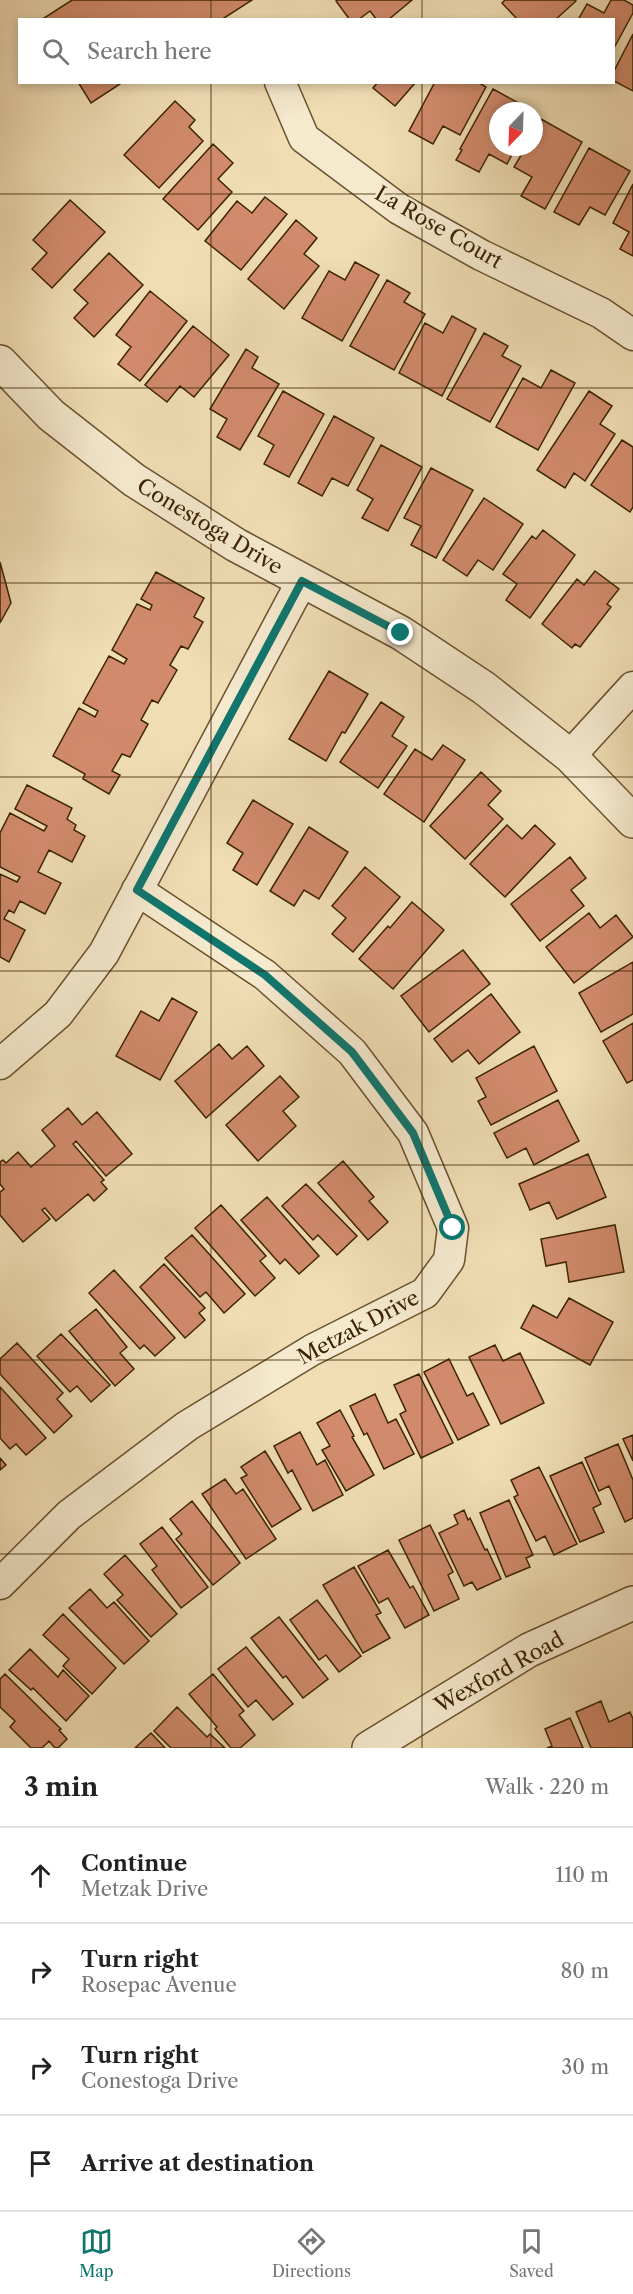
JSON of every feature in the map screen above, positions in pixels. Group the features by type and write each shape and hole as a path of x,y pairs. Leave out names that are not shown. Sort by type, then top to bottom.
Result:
{"street":[{"name":"La Rose Court","path":"281,84 304,138 399,209 481,255 601,313 633,335"},
{"name":"Conestoga Drive","path":"0,362 51,415 134,480 236,545 401,633 484,688 570,756 633,821"},
{"path":"0,1064 58,1014 104,953 302,581"},
{"path":"570,756 633,687"},
{"name":"Metzak Drive","path":"0,1584 69,1515 186,1426 312,1350 425,1293 449,1260 453,1228 413,1133 352,1052 265,975 137,890"},
{"name":"Wexford Road","path":"369,1748 529,1650 633,1603"}],"building":[{"path":"72,0 252,0 224,18 44,18"},
{"path":"412,0 390,18 375,18 370,11 361,18 349,18 336,1"},
{"path":"505,0 576,1 557,18 516,18 502,3"},
{"path":"611,0 624,0 633,5 633,13 615,46 615,18 579,18 587,4 604,13"},
{"path":"633,34 633,91 615,82 615,69"},
{"path":"79,84 120,84 91,103"},
{"path":"376,84 414,84 395,106 373,88"},
{"path":"434,84 481,84 486,87 460,135 443,126 433,144 409,131"},
{"path":"493,89 517,102 489,102 489,154 479,172 456,160 462,150 460,149"},
{"path":"175,101 195,120 189,127 203,141 159,188 124,155"},
{"path":"543,120 582,142 545,209 521,196 532,177 514,167 521,156 543,156"},
{"path":"213,144 233,163 218,179 232,192 198,230 163,199"},
{"path":"589,148 630,171 605,215 590,207 579,225 554,212"},
{"path":"493,156 511,156 507,164"},
{"path":"633,184 633,256 620,249 629,232 613,223"},
{"path":"265,197 287,214 241,270 205,241 237,201 252,213"},
{"path":"70,200 105,232 52,288 32,269 47,253 33,240"},
{"path":"296,220 317,238 304,254 319,266 284,309 248,279"},
{"path":"109,253 143,285 94,337 74,318 88,303 74,290"},
{"path":"355,262 379,275 342,341 302,318 329,271 345,280"},
{"path":"387,280 410,293 404,302 425,314 394,370 350,346"},
{"path":"150,291 187,321 140,381 118,364 131,347 116,335"},
{"path":"452,316 476,329 442,396 399,373 425,323 443,333"},
{"path":"193,326 229,355 194,397 180,386 167,402 145,385"},
{"path":"484,333 508,346 502,356 521,366 490,422 447,399"},
{"path":"246,349 258,357 252,368 279,384 240,450 217,437 227,419 210,409"},
{"path":"551,370 575,383 538,450 496,427 523,378 541,388"},
{"path":"283,391 324,414 289,477 264,464 274,445 258,436"},
{"path":"589,391 612,406 600,424 615,434 585,481 574,473 565,488 537,470"},
{"path":"334,416 374,438 348,486 332,478 322,496 298,483"},
{"path":"622,440 633,447 633,507 630,512 591,485"},
{"path":"381,445 422,467 388,531 362,518 373,499 357,490"},
{"path":"431,468 473,490 436,558 411,545 421,526 404,518"},
{"path":"484,498 523,524 493,570 478,560 467,576 443,560"},
{"path":"543,530 575,555 530,618 506,600 517,584 503,574 532,536 536,539"},
{"path":"0,562 11,603 0,623"},
{"path":"595,571 619,589 607,604 611,607 580,647 575,644 572,648 542,624 577,579 584,585"},
{"path":"156,572 204,598 194,617 203,622 188,649 181,646 170,665 177,670 158,703 152,700 141,720 148,724 130,757 122,754 112,771 120,775 109,794 83,779 85,774 53,756 79,708 95,717 98,711 83,703 109,656 124,664 127,659 112,650 137,604 150,610 152,605 141,599"},
{"path":"329,671 368,694 345,733 342,732 326,761 289,739"},
{"path":"381,702 404,717 392,736 407,746 378,788 340,762"},
{"path":"443,745 465,760 424,822 384,794 415,749 432,760"},
{"path":"481,772 501,791 488,805 503,819 465,859 430,826"},
{"path":"27,785 72,808 67,819 76,825 74,830 85,836 72,862 49,850 38,872 61,883 45,914 20,901 14,913 9,910 4,919 25,930 9,962 0,957 0,874 17,882 20,877 0,867 0,833 10,813 44,831 47,826 15,809"},
{"path":"253,800 293,824 257,885 233,870 243,853 227,843"},
{"path":"507,825 522,839 535,825 555,844 505,897 470,864"},
{"path":"309,827 348,852 319,899 304,890 294,906 270,891"},
{"path":"570,857 586,878 571,890 584,906 540,941 511,904"},
{"path":"365,867 400,897 353,952 332,934 346,918 332,906"},
{"path":"412,902 444,930 393,989 359,959"},
{"path":"589,913 600,928 616,915 633,937 574,983 546,947"},
{"path":"463,950 490,984 429,1032 401,996"},
{"path":"633,962 633,1014 601,1032 579,993"},
{"path":"491,994 520,1032 479,1064 468,1050 452,1062 434,1039"},
{"path":"172,998 197,1012 160,1080 116,1056 141,1011 159,1021"},
{"path":"633,1023 633,1080 627,1083 603,1041"},
{"path":"219,1044 232,1059 247,1046 264,1066 206,1118 175,1081"},
{"path":"534,1046 557,1091 491,1125 478,1101 486,1097 476,1078"},
{"path":"280,1076 299,1097 283,1111 296,1126 258,1161 226,1125"},
{"path":"558,1100 579,1141 534,1165 526,1148 507,1158 494,1133"},
{"path":"68,1108 82,1125 97,1112 132,1154 106,1176 76,1141 73,1144 104,1180 101,1182 107,1189 94,1201 88,1194 56,1221 45,1208 42,1210 50,1219 23,1242 0,1215 0,1192 4,1189 0,1184 0,1162 3,1160 6,1163 18,1152 31,1167 55,1146 42,1130"},
{"path":"588,1154 606,1197 557,1219 549,1202 530,1210 519,1184"},
{"path":"343,1161 374,1197 369,1201 388,1222 368,1240 318,1183"},
{"path":"306,1184 357,1236 337,1255 318,1235 313,1240 282,1206"},
{"path":"267,1197 319,1256 299,1274 285,1259 280,1264 241,1220"},
{"path":"221,1205 266,1256 260,1261 275,1278 255,1296 195,1228"},
{"path":"615,1225 624,1272 569,1282 566,1262 546,1266 541,1239"},
{"path":"192,1235 245,1294 224,1313 206,1292 200,1297 165,1258"},
{"path":"164,1264 205,1308 199,1313 205,1320 185,1338 140,1287"},
{"path":"114,1270 175,1338 155,1356 144,1345 140,1349 89,1293"},
{"path":"569,1298 613,1322 590,1365 521,1328 533,1305 557,1318"},
{"path":"96,1309 127,1347 120,1353 134,1369 115,1386 69,1331"},
{"path":"61,1334 110,1385 91,1402 77,1386 70,1392 37,1356"},
{"path":"17,1343 63,1393 57,1399 72,1416 54,1433 0,1374 0,1359"},
{"path":"495,1345 503,1361 520,1353 544,1403 501,1424 469,1357"},
{"path":"449,1359 467,1396 473,1393 489,1425 458,1440 424,1372"},
{"path":"419,1374 453,1443 421,1458 400,1414 406,1411 394,1385"},
{"path":"0,1387 46,1438 26,1455 16,1444 10,1449 0,1438"},
{"path":"375,1394 388,1423 396,1419 414,1454 384,1469 367,1433 364,1435 350,1406"},
{"path":"340,1410 354,1436 352,1437 374,1475 346,1491 322,1450 330,1446 317,1423"},
{"path":"300,1432 317,1465 325,1460 343,1495 313,1511 292,1470 288,1473 274,1446"},
{"path":"633,1435 633,1461 623,1439"},
{"path":"618,1444 633,1480 633,1518 625,1522 609,1486 599,1491 585,1458"},
{"path":"265,1451 301,1509 272,1527 241,1478 247,1475 241,1467"},
{"path":"0,1458 6,1465 0,1470"},
{"path":"582,1462 601,1504 593,1508 604,1532 580,1542 550,1476"},
{"path":"539,1467 577,1544 554,1555 545,1536 536,1541 514,1497 518,1495 511,1480"},
{"path":"225,1479 236,1494 243,1489 276,1539 246,1559 202,1494"},
{"path":"509,1500 533,1555 526,1558 530,1567 506,1577 480,1513"},
{"path":"192,1501 240,1563 213,1585 176,1539 182,1534 170,1519"},
{"path":"464,1510 485,1550 487,1549 501,1579 477,1590 472,1582 464,1586 439,1533 458,1524 454,1515"},
{"path":"430,1525 453,1572 448,1575 459,1599 434,1611 399,1540"},
{"path":"162,1527 208,1587 181,1608 152,1570 157,1566 140,1544"},
{"path":"388,1550 410,1588 413,1586 429,1615 405,1628 388,1598 379,1603 358,1566"},
{"path":"125,1555 177,1614 151,1637 117,1600 123,1595 104,1574"},
{"path":"354,1567 381,1613 376,1615 390,1638 363,1653 323,1585"},
{"path":"90,1589 107,1608 114,1602 149,1641 124,1664 69,1608"},
{"path":"317,1600 361,1656 339,1672 326,1655 319,1660 290,1620"},
{"path":"63,1614 116,1668 92,1694 63,1666 69,1659 43,1635"},
{"path":"279,1617 328,1679 303,1698 286,1676 283,1678 251,1638"},
{"path":"246,1647 293,1704 273,1720 256,1700 248,1707 218,1669"},
{"path":"30,1649 58,1677 63,1670 89,1696 66,1721 33,1688 31,1690 9,1670"},
{"path":"5,1674 61,1729 59,1730 67,1739 58,1748 55,1748 49,1741 42,1748 31,1748 10,1727 15,1721 0,1707 0,1679"},
{"path":"213,1674 244,1711 239,1715 255,1735 240,1748 231,1748 215,1729 217,1727 189,1694"},
{"path":"601,1701 609,1722 630,1712 633,1719 633,1748 591,1748 576,1712"},
{"path":"177,1707 207,1737 210,1734 225,1748 171,1748 154,1731"},
{"path":"570,1718 583,1748 547,1748 552,1746 545,1729"},
{"path":"151,1733 165,1748 135,1748"}],"route":[{"path":"401,633 302,581 137,890 265,975 352,1052 413,1133 453,1228"}]}
